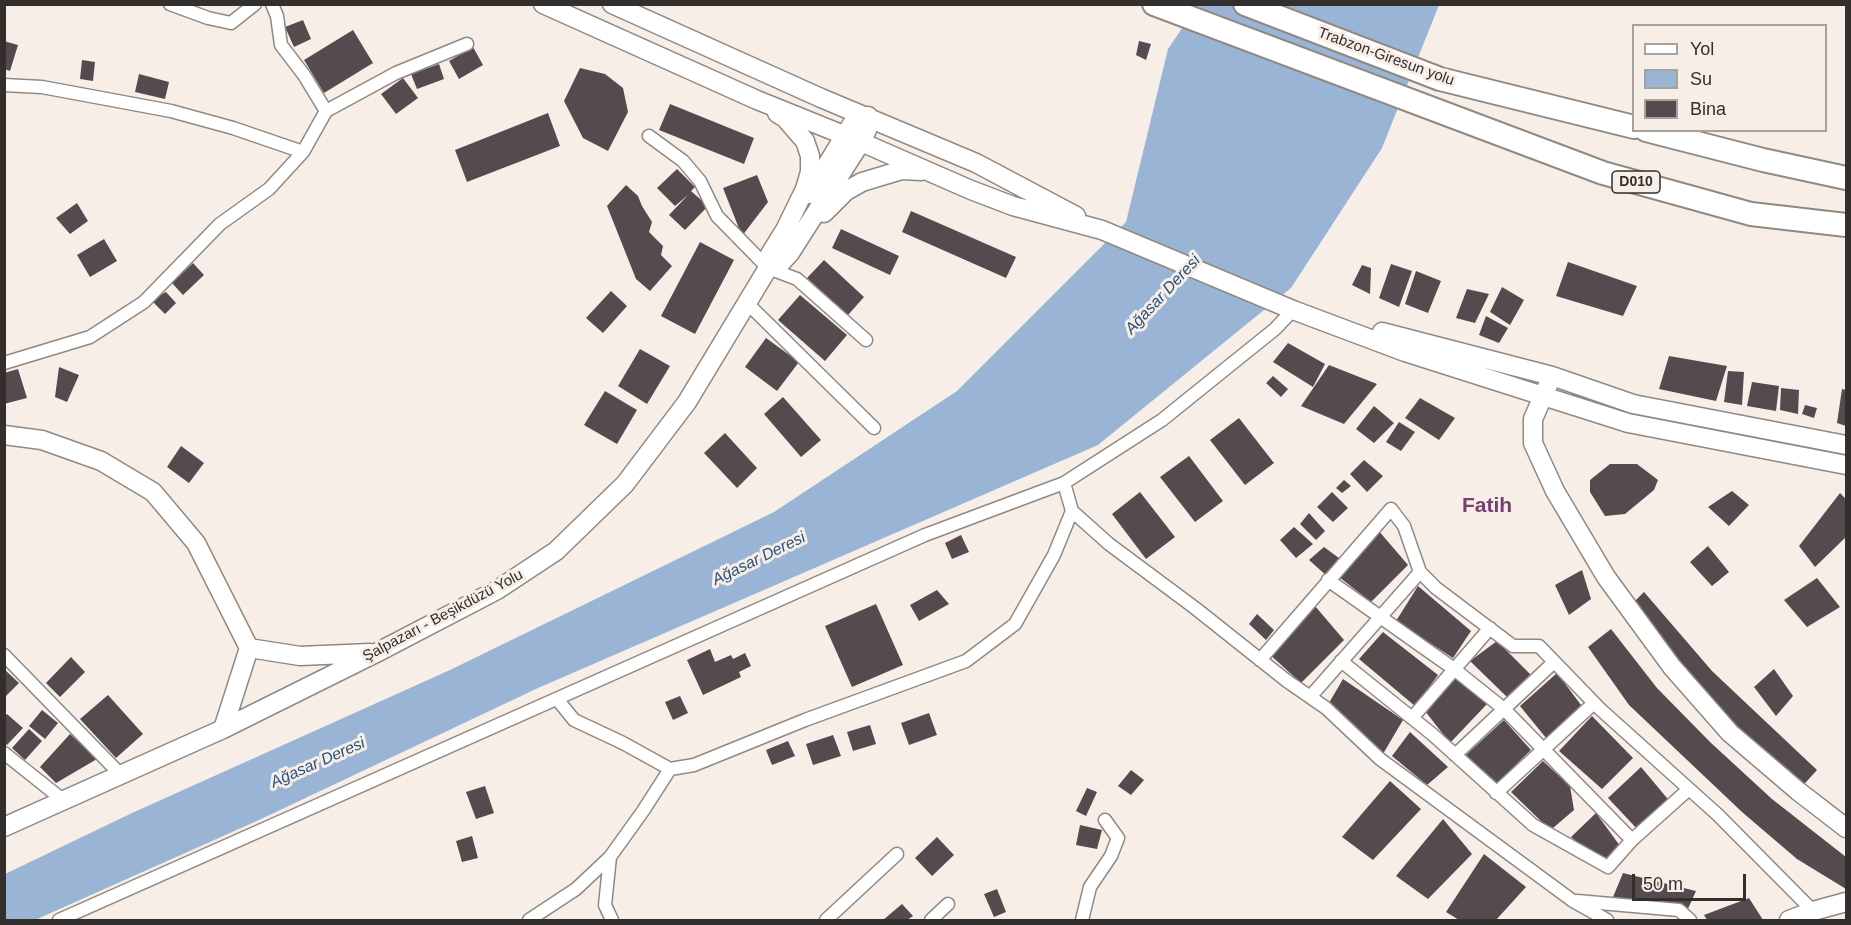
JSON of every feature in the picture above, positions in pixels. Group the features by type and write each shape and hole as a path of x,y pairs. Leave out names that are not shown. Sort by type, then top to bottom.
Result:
{"highway":[{"path":"1143,4 1187,17"},
{"name":"D010","path":"1154,4 1603,173 1751,214 1846,225"},
{"name":"Trabzon-Giresun yolu","path":"1245,4 1440,79 1632,127"},
{"path":"1654,132 1763,160 1846,178"}],"main road":[{"path":"543,4 757,100 1013,206 1102,230"},
{"path":"612,4 821,98 976,163 1033,191 1102,230 1286,307 1405,352 1628,423 1846,465"},
{"path":"757,100 785,118 805,141 810,156 810,172 805,189 785,230"},
{"path":"868,116 867,130 853,138 821,177 770,254 768,268 780,264 832,203 846,191 862,182 902,170 929,172"},
{"path":"789,253 853,138"},
{"name":"Şalpazarı - Beşikdüzü Yolu","path":"4,827 223,729 378,652 498,590 556,551 625,484 687,402 768,268"},
{"path":"1286,307 1552,376 1633,404 1846,445"},
{"path":"1552,376 1533,419 1533,443 1554,491 1605,577 1672,667 1730,733 1846,828"},
{"path":"4,435 42,440 101,461 153,492 196,543 249,648 223,729"},
{"path":"249,648 300,656 378,652"},
{"path":"1789,921 1813,911 1846,902"}],"street":[{"path":"170,4 208,18 231,23 255,4"},
{"path":"272,4 277,16 281,45 304,75 326,111"},
{"path":"4,363 90,337 144,302 220,224 269,189 303,152 326,111 396,73 467,44"},
{"path":"4,85 42,87 171,111 233,128 303,152"},
{"path":"649,136 683,161 700,181 717,216 768,268 797,279 866,340"},
{"path":"747,303 874,428"},
{"path":"59,921 926,535 1064,483 1162,420 1275,329 1286,307"},
{"path":"1064,483 1072,511 1109,544 1326,708 1380,759 1572,900 1607,921"},
{"path":"1260,660 1391,509 1404,526 1420,572 1436,588 1513,646 1539,646 1594,703 1718,815 1813,911"},
{"path":"557,699 574,720 670,769 694,765 805,720 966,662 1015,624 1054,555 1072,511"},
{"path":"1310,697 1420,572"},
{"path":"1328,580 1454,669 1504,709 1632,840"},
{"path":"1412,718 1490,628"},
{"path":"4,655 122,775"},
{"path":"1341,662 1412,718 1533,825 1608,867 1632,840 1689,789"},
{"path":"1455,755 1554,662"},
{"path":"1496,793 1594,703"},
{"path":"4,753 63,800"},
{"path":"529,921 576,889 610,857 643,812 670,769"},
{"path":"1082,921 1090,887 1111,856 1118,838 1105,820"},
{"path":"826,921 897,854"},
{"path":"610,857 605,905 612,921"},
{"path":"1572,900 1679,910 1690,921"},
{"path":"931,921 948,904"}],"water":[{"name":"Ağasar Deresi","path":"1198,5 1439,5 1382,148 1291,288 1098,445 538,688 259,820 35,920 5,920 5,874 132,813 450,670 774,512 957,391 1126,222 1168,49"}],"building":[{"path":"303,20 311,39 294,47 285,27"},
{"path":"353,30 373,63 324,93 304,60"},
{"path":"4,41 18,45 10,71 4,69"},
{"path":"1139,41 1151,44 1146,60 1136,55"},
{"path":"473,47 483,65 459,79 449,61"},
{"path":"82,60 95,62 93,81 80,79"},
{"path":"439,64 444,79 417,89 411,74"},
{"path":"580,68 605,74 623,88 628,112 608,151 583,138 564,101"},
{"path":"139,74 169,82 165,99 135,92"},
{"path":"403,78 418,98 396,114 381,94"},
{"path":"670,104 754,138 744,164 659,130"},
{"path":"548,113 560,146 467,182 455,150"},
{"path":"677,169 695,187 691,191 708,206 685,230 669,215 688,195 675,206 657,188"},
{"path":"757,175 768,202 742,236 723,188"},
{"path":"626,185 638,196 652,222 649,232 663,246 661,255 672,266 650,291 636,279 607,206"},
{"path":"77,203 88,221 70,234 56,218"},
{"path":"911,211 1016,257 1006,278 902,232"},
{"path":"841,229 899,256 890,275 832,248"},
{"path":"104,239 117,261 90,277 77,255"},
{"path":"700,242 734,260 695,334 661,316"},
{"path":"824,260 864,297 848,315 807,278"},
{"path":"1568,262 1637,286 1623,316 1556,296"},
{"path":"193,263 204,275 183,295 172,283"},
{"path":"1391,264 1412,271 1399,307 1379,298"},
{"path":"1362,265 1371,268 1370,294 1352,285"},
{"path":"1416,271 1441,281 1428,313 1405,304"},
{"path":"1502,287 1524,300 1510,325 1490,312"},
{"path":"1467,289 1489,294 1475,323 1456,318"},
{"path":"611,291 627,306 603,333 586,318"},
{"path":"166,292 176,303 165,314 151,300"},
{"path":"800,295 847,335 825,361 778,320"},
{"path":"1486,316 1508,328 1499,343 1479,335"},
{"path":"766,338 799,362 777,391 745,367"},
{"path":"1288,343 1325,364 1313,387 1273,362"},
{"path":"640,349 670,366 647,404 618,386"},
{"path":"1669,356 1727,366 1716,401 1659,389"},
{"path":"1329,365 1377,384 1344,424 1301,406"},
{"path":"59,367 79,375 67,402 55,397"},
{"path":"18,369 27,398 4,404 4,373"},
{"path":"1728,371 1744,372 1742,405 1724,402"},
{"path":"1273,376 1288,389 1281,397 1266,383"},
{"path":"1752,382 1779,386 1776,411 1747,406"},
{"path":"1781,388 1799,390 1798,414 1780,410"},
{"path":"1842,389 1846,390 1846,426 1837,423"},
{"path":"605,391 637,410 617,444 584,425"},
{"path":"783,397 821,440 801,457 764,414"},
{"path":"1420,398 1455,418 1439,440 1405,418"},
{"path":"1805,405 1817,408 1814,418 1802,414"},
{"path":"1374,406 1394,423 1374,443 1356,429"},
{"path":"1239,418 1274,463 1245,485 1210,440"},
{"path":"1399,422 1415,432 1401,451 1386,442"},
{"path":"725,433 757,468 737,488 704,453"},
{"path":"181,446 204,463 189,483 167,467"},
{"path":"1189,456 1223,501 1195,522 1160,477"},
{"path":"1364,460 1383,476 1367,492 1350,474"},
{"path":"1610,464 1637,464 1658,480 1654,490 1625,514 1605,516 1590,492 1590,480"},
{"path":"1344,480 1351,486 1342,493 1336,488"},
{"path":"1732,491 1749,505 1729,526 1708,507"},
{"path":"1140,492 1175,537 1146,559 1112,514"},
{"path":"1332,492 1348,508 1333,522 1317,507"},
{"path":"1840,493 1846,499 1846,537 1815,567 1799,546"},
{"path":"1309,513 1325,531 1316,540 1300,524"},
{"path":"1294,527 1313,544 1296,558 1280,540"},
{"path":"1378,530 1408,565 1371,602 1334,573"},
{"path":"961,535 969,552 952,559 945,543"},
{"path":"1708,546 1729,572 1712,586 1690,562"},
{"path":"1324,547 1343,561 1328,577 1309,560"},
{"path":"1582,570 1591,599 1569,615 1555,585"},
{"path":"1817,578 1840,607 1807,627 1784,600"},
{"path":"1418,586 1471,631 1453,658 1396,621"},
{"path":"937,590 949,604 919,621 910,605"},
{"path":"1644,592 1712,671 1817,770 1798,791 1711,711 1628,608"},
{"path":"876,604 903,665 852,687 825,626"},
{"path":"1315,606 1344,640 1301,683 1267,652"},
{"path":"1257,614 1274,630 1266,640 1249,624"},
{"path":"1611,629 1657,688 1710,742 1772,799 1846,857 1846,889 1797,859 1742,812 1629,705 1588,647"},
{"path":"1383,632 1438,675 1415,706 1359,659"},
{"path":"1497,641 1535,679 1508,698 1470,661"},
{"path":"710,649 715,662 731,655 733,659 745,653 751,666 739,672 741,677 703,695 687,660"},
{"path":"71,657 85,672 60,697 46,683"},
{"path":"4,669 19,683 4,698"},
{"path":"1774,669 1793,696 1776,716 1754,687"},
{"path":"1557,673 1581,705 1546,738 1520,706"},
{"path":"1460,674 1487,704 1450,743 1425,711"},
{"path":"1343,679 1403,720 1380,759 1326,708"},
{"path":"108,695 143,734 116,758 80,719"},
{"path":"680,696 688,713 673,720 665,702"},
{"path":"42,710 58,723 45,739 29,726"},
{"path":"929,713 937,735 909,745 901,723"},
{"path":"7,714 23,728 7,745 4,743 4,717"},
{"path":"1592,716 1633,758 1602,789 1559,751"},
{"path":"1504,720 1531,750 1497,783 1466,755"},
{"path":"870,725 876,744 853,751 847,732"},
{"path":"29,729 42,741 25,760 12,748"},
{"path":"1410,732 1448,767 1427,785 1392,756"},
{"path":"70,734 97,759 56,783 40,767"},
{"path":"833,735 841,756 813,765 806,744"},
{"path":"788,741 795,756 772,765 766,750"},
{"path":"1543,761 1570,786 1574,810 1553,828 1545,825 1511,792"},
{"path":"1641,767 1672,804 1640,832 1608,798"},
{"path":"1131,770 1144,780 1131,795 1118,786"},
{"path":"1390,781 1421,809 1373,860 1342,837"},
{"path":"485,786 494,813 476,819 466,792"},
{"path":"1087,788 1097,792 1086,816 1076,811"},
{"path":"1596,813 1623,850 1608,867 1571,837"},
{"path":"1443,819 1472,854 1428,899 1396,876"},
{"path":"1080,825 1102,830 1097,849 1076,845"},
{"path":"472,836 478,858 462,862 456,841"},
{"path":"937,837 954,855 932,876 915,858"},
{"path":"1484,854 1526,887 1496,920 1459,920 1446,912"},
{"path":"1623,873 1696,891 1687,911 1613,897"},
{"path":"997,889 1006,912 994,917 984,894"},
{"path":"1749,898 1763,920 1707,920 1704,915"},
{"path":"902,904 913,916 907,920 883,920"}],"district":[{"name":"Fatih","path":"1487,506"}]}
